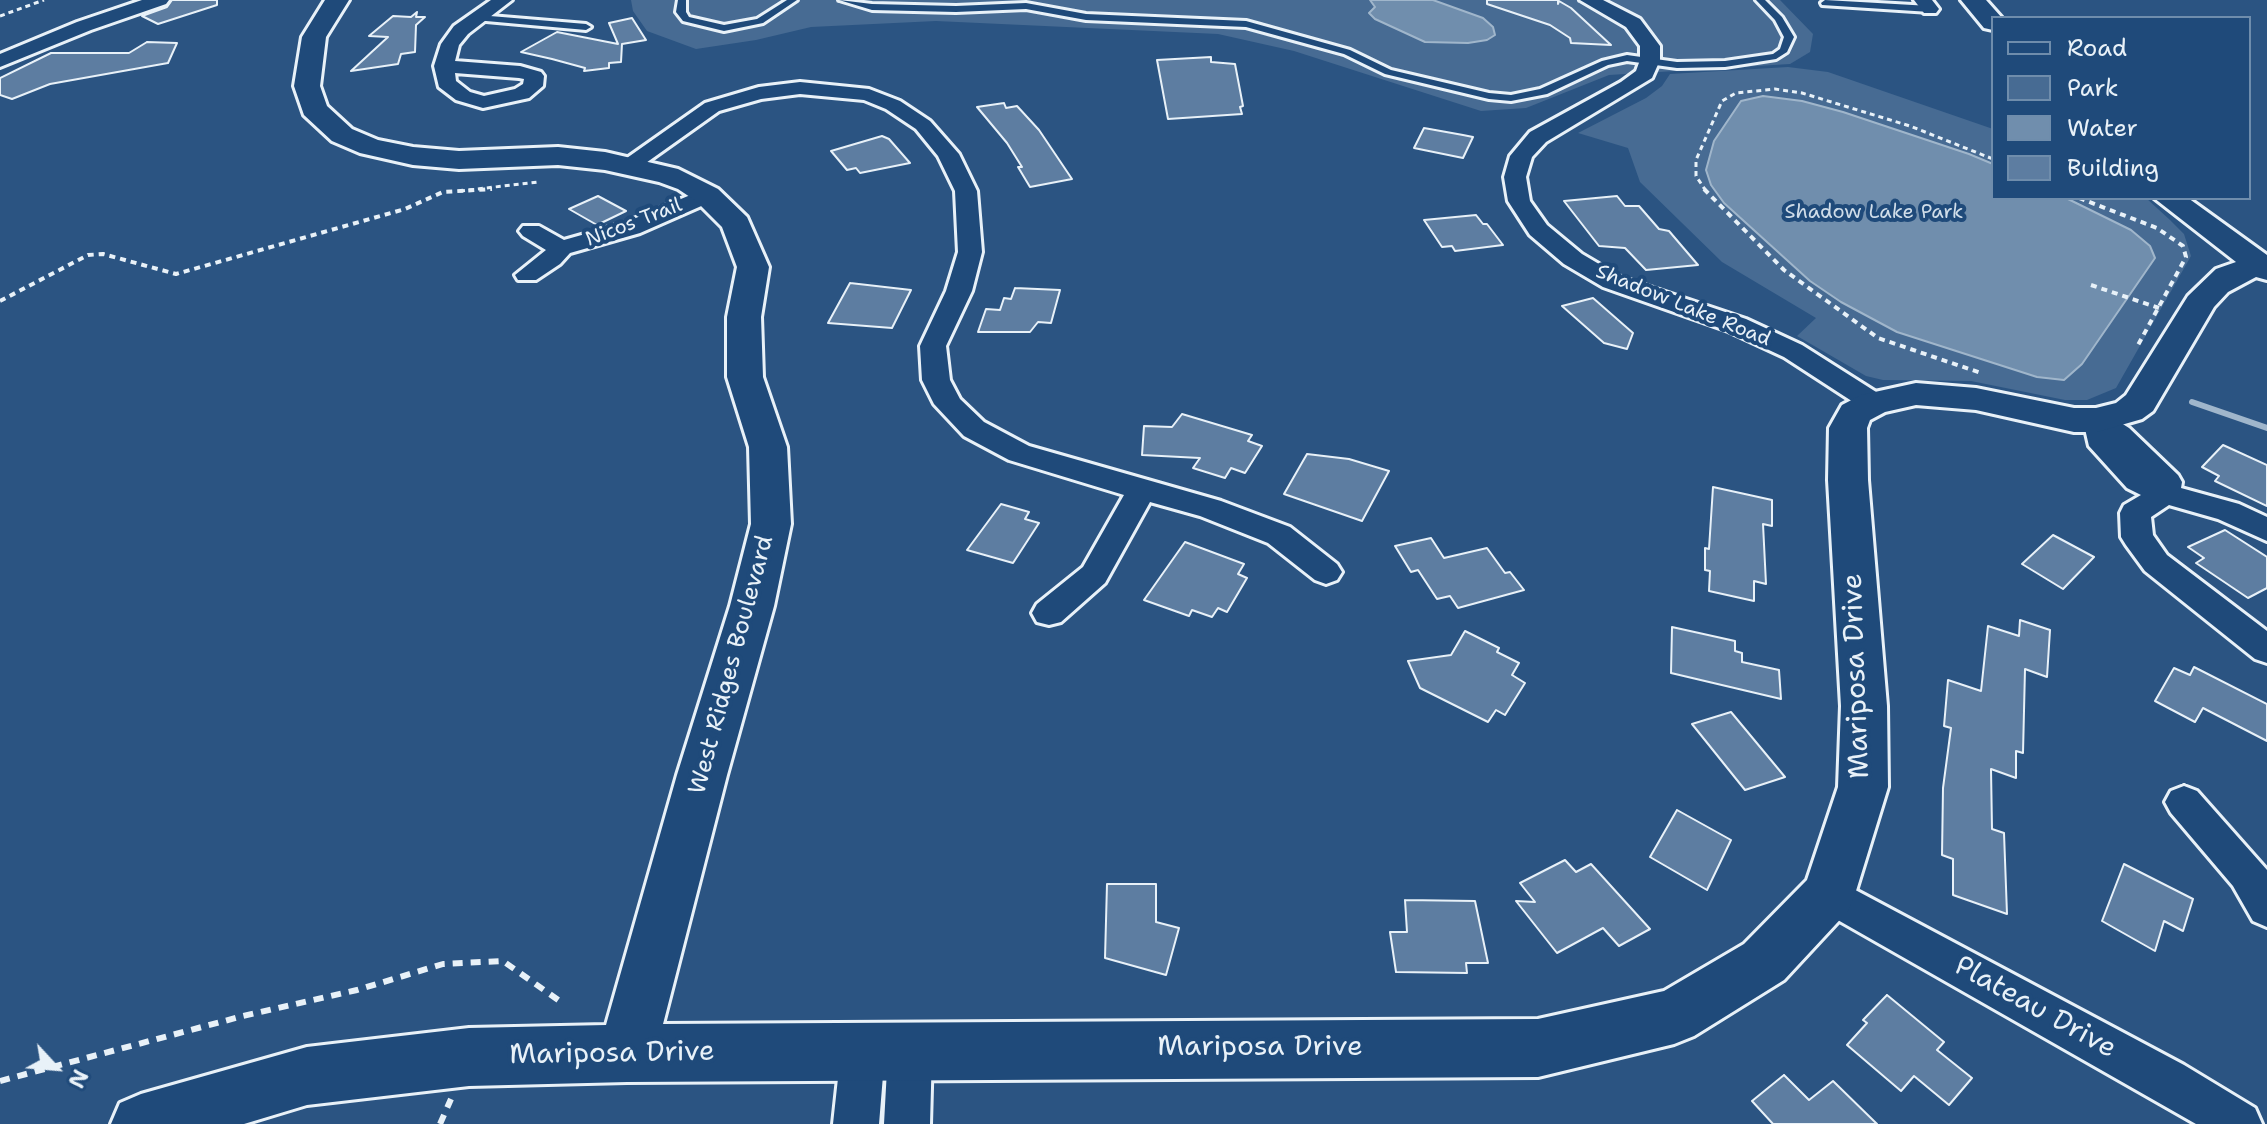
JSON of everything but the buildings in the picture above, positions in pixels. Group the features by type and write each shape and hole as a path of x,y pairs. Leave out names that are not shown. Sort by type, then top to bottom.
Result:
{"street":[{"path":"0,61 84,26 160,0"},
{"name":"West Ridges Boulevard","path":"337,0 314,37 307,86 314,109 342,135 370,147 413,156 459,160 558,156 628,165 668,175 707,195 736,224 753,267 744,317 745,377 768,447 771,524 752,606 719,715 627,1053"},
{"path":"444,66 450,44 461,30 503,0"},
{"path":"1589,0 1633,23 1650,46 1650,60"},
{"path":"1973,0 1991,21"},
{"path":"84,26 113,37"},
{"name":"Shadow Lake Road","path":"1650,60 1645,74 1628,86 1538,137 1521,156 1515,177 1519,201 1538,230 1573,259 1612,282 1737,325 1793,351 1874,403"},
{"path":"628,165 712,107 759,93 800,88 836,90 869,95 893,105 923,125 948,154 966,191 970,252 959,291 933,346 936,380 948,404 974,429 1019,453 1210,508 1279,535 1326,572"},
{"name":"Nicos Trail","path":"527,275 561,248 632,228 707,195"},
{"path":"2171,200 2264,276"},
{"name":"Nicos Trail","path":"531,231 561,248"},
{"path":"1874,403 1916,394 1946,395 2046,416 2097,420 2129,411 2140,403 2195,310 2216,285 2228,276 2264,276"},
{"name":"Mariposa Drive","path":"141,1124 307,1076 469,1057 627,1053 1538,1048 1674,1016 1764,962 1829,894 1863,787 1864,706 1848,480 1848,428 1855,413 1874,403"},
{"path":"2097,420 2104,446 2138,481 2165,494 2228,511 2267,530"},
{"path":"1049,613 1094,575 1142,489"},
{"path":"2165,494 2135,513 2137,537 2156,563 2267,650"},
{"path":"2184,802 2247,873 2267,908"},
{"name":"Plateau Drive","path":"1829,894 2168,1081 2239,1124"},
{"path":"856,1124 886,1051"},
{"path":"886,1051 907,1124"}],"lane":[{"path":"682,0 681,12 686,19 724,28 760,21 793,0"},
{"path":"843,0 872,7 956,9 1026,6 1086,17 1246,24 1347,52 1388,72 1511,98 1543,92 1613,60 1627,58 1677,65 1725,64 1776,56 1784,50 1789,37 1779,19 1760,0"},
{"path":"1825,3 1926,4"},
{"path":"478,18 586,27"}],"path":[{"path":"0,16 44,0"},
{"path":"1986,375 1878,338 1849,319 1784,270 1704,189 1696,176 1696,160 1722,101 1736,93 1775,89 1802,93 1910,126 1991,158"},
{"path":"0,301 88,255 103,254 176,274 405,209 443,192 487,190 539,182"},
{"path":"2084,200 2157,228 2183,246 2186,257 2137,347"},
{"path":"2091,285 2159,308"},
{"path":"0,1081 229,1019 357,990 443,964 503,961 561,1002"}],"green space":[{"path":"631,0 1780,0 1813,34 1810,52 1790,64 1609,75 1526,108 1481,111 1294,51 1218,34 936,21 811,27 756,40 696,49 647,31 633,11"},
{"name":"Shadow Lake Park","path":"1788,67 1828,72 1991,128 1991,200 2148,200 2184,234 2191,256 2116,388 2087,400 2065,400 1971,381 1883,380 1866,376 1797,336 1816,318 1722,262 1640,182 1628,148 1578,133 1646,98 1662,86 1670,74"}],"water":[{"path":"1370,0 1433,0 1483,18 1493,27 1495,35 1487,40 1468,43 1425,42 1375,19 1369,13 1375,7"},
{"name":"Shadow Lake Park","path":"1763,96 1802,101 1969,154 1991,163 1991,200 2070,200 2131,230 2150,246 2155,258 2082,364 2064,380 2037,377 1897,332 1841,302 1810,281 1724,203 1711,185 1706,170 1714,141 1741,101"}],"waterway":[{"path":"2192,402 2267,428"}]}
